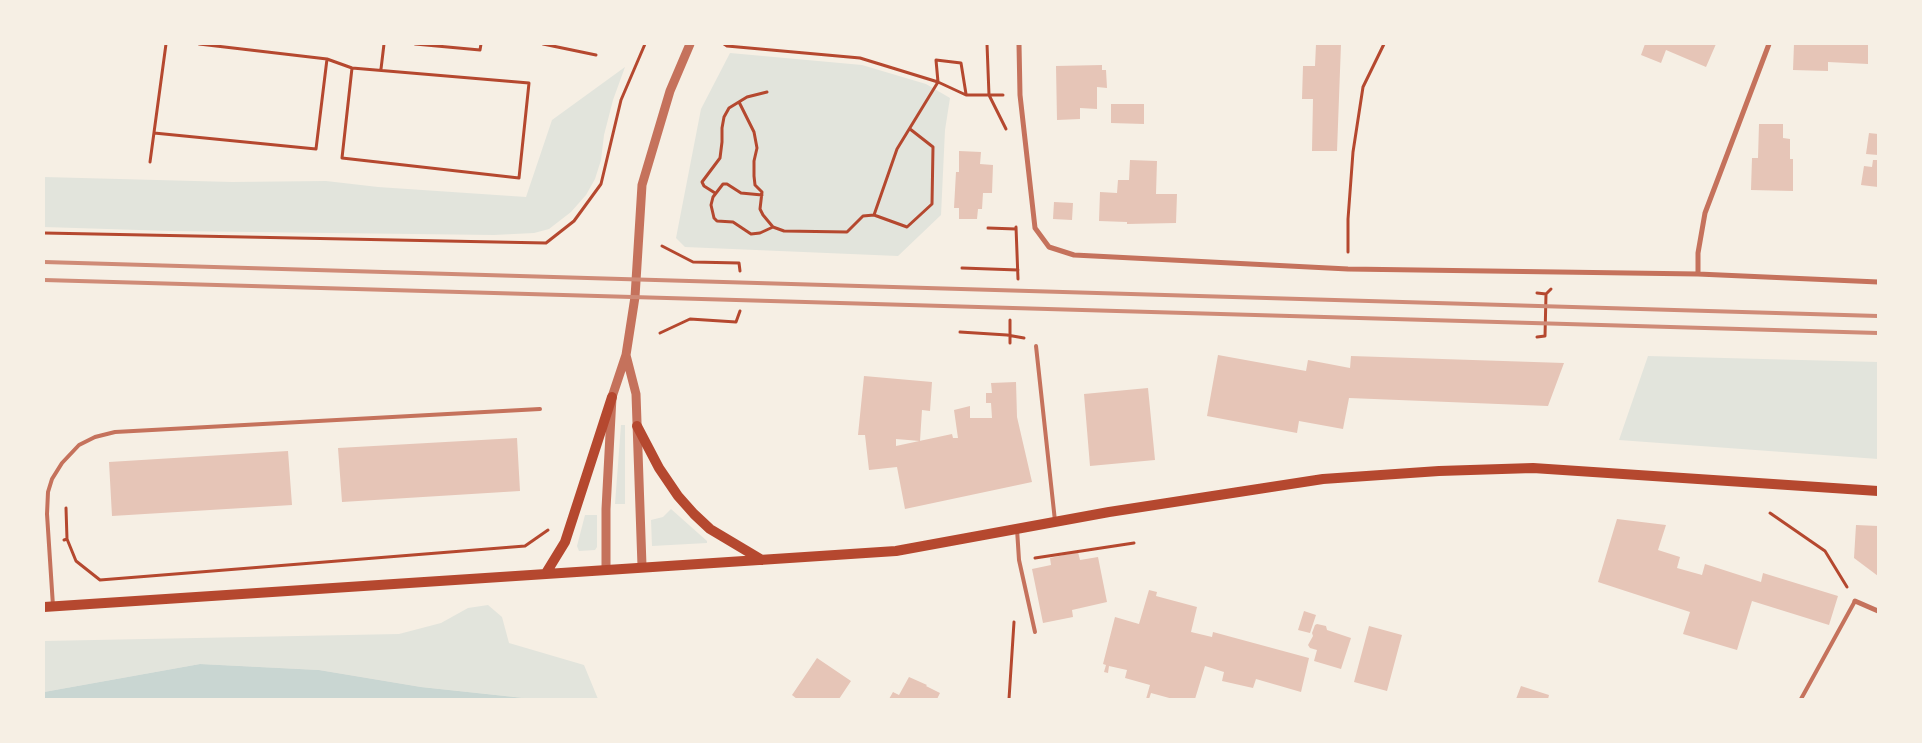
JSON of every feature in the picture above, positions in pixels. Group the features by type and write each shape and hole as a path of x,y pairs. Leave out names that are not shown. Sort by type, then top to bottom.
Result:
{"main road":[{"path":"546,573 566,542 612,397"},
{"path":"637,426 659,468 678,496 694,514 710,529 763,561"},
{"path":"48,606 896,551 1055,521 1323,479 1439,471 1533,468 1878,491"}],"street":[{"path":"606,569 606,509 612,397 626,355 635,297 642,185 670,91 690,44"},
{"path":"1019,44 1020,94 1035,228 1049,247 1074,255 1348,270 1698,274 1878,282"},
{"path":"1698,274 1698,252 1705,213 1769,44"},
{"path":"626,355 636,394 642,566"},
{"path":"1855,600 1878,611"}],"lane":[{"path":"1036,346 1055,521"},
{"path":"48,606 45,514 48,492 52,480 62,463 79,445 96,437 115,432 540,409"},
{"path":"1017,528 1019,560 1035,632"},
{"path":"1801,699 1855,600"}],"path":[{"path":"150,162 166,44"},
{"path":"200,44 327,59 352,68 529,83 519,178 342,158 352,68"},
{"path":"381,69 384,44"},
{"path":"415,44 480,50 481,44"},
{"path":"543,44 596,55"},
{"path":"44,233 546,243 574,221 601,184 621,100 645,44"},
{"path":"726,44 860,58 938,82 966,95 989,95 987,44"},
{"path":"1348,270 1348,219 1353,152 1363,87 1384,44"},
{"path":"154,133 316,149 327,59"},
{"path":"874,215 897,150 938,82 936,60 961,63 966,95"},
{"path":"715,193 704,186 702,182 720,158 724,117 729,108 747,97 767,92"},
{"path":"739,102 754,132 757,148 754,176 755,185 762,192 760,209 773,227 784,231 847,232 863,216 874,215 907,227 932,204 933,147 910,129"},
{"path":"762,195 741,193 727,184 723,184 713,197 711,205 714,218 717,221 732,222 751,234 760,233 773,227"},
{"path":"988,228 1016,229"},
{"path":"662,246 693,262 739,263 740,271"},
{"path":"962,268 1018,270 1018,278"},
{"path":"1537,294 1544,294 1545,336 1537,337"},
{"path":"660,333 690,319 736,322 740,311"},
{"path":"1010,320 1010,343"},
{"path":"960,332 1007,335"},
{"path":"66,504 67,539 76,561 100,580 525,546 551,528"},
{"path":"1770,513 1825,551 1855,600"},
{"path":"62,540 67,539"}],"shaded area":[{"path":"730,53 862,65 926,84 950,98 945,130 941,215 898,256 685,247 676,238 701,109"},
{"path":"625,67 613,100 604,135 601,160 595,179 586,195 571,212 549,229 534,233 494,235 171,231 44,227 44,177 232,182 326,181 378,187 526,197 552,120"},
{"path":"1648,356 1878,362 1878,459 1619,440"},
{"path":"621,425 625,425 625,504 615,504"},
{"path":"671,509 707,543 652,546 651,520 663,517"},
{"path":"585,515 597,515 597,547 595,550 579,551 577,546"},
{"path":"488,605 502,617 509,643 584,665 598,699 533,699 421,687 319,670 200,664 44,692 44,641 399,634 441,623 468,608"},
{"path":"200,664 319,670 421,687 533,699 44,699 44,692"}],"building":[{"path":"1316,44 1341,44 1337,151 1312,151 1313,99 1302,99 1303,66 1315,66"},
{"path":"1645,44 1716,44 1706,67 1666,50 1661,63 1641,55"},
{"path":"1794,44 1868,44 1868,64 1828,62 1828,71 1793,70"},
{"path":"1102,65 1102,70 1106,70 1107,88 1097,87 1097,109 1080,108 1080,119 1057,120 1056,66"},
{"path":"1111,104 1144,104 1144,124 1111,123"},
{"path":"1759,124 1783,124 1783,138 1790,139 1790,159 1793,159 1793,191 1751,190 1752,158 1758,158"},
{"path":"1869,133 1878,134 1878,155 1866,154"},
{"path":"959,151 981,152 980,164 993,165 992,193 983,193 982,209 978,209 977,219 959,219 959,208 954,208 956,172 959,172"},
{"path":"1130,160 1157,161 1156,194 1177,194 1176,223 1127,224 1127,222 1099,221 1100,192 1117,193 1118,180 1129,180"},
{"path":"1873,160 1878,160 1878,187 1861,185 1864,166 1872,167"},
{"path":"1054,202 1073,203 1072,220 1053,219"},
{"path":"1218,355 1306,371 1308,360 1350,368 1351,356 1564,363 1548,406 1349,398 1343,429 1299,421 1297,433 1207,416"},
{"path":"864,376 932,382 930,411 922,410 920,441 952,434 953,438 958,438 954,410 970,406 970,418 992,418 991,403 986,403 986,393 992,393 991,383 1016,382 1017,417 1032,482 905,509 897,467 869,470 865,435 858,435","holes":["896,439 920,441 896,446"]},
{"path":"1148,388 1155,460 1090,466 1084,394"},
{"path":"517,438 520,491 342,502 338,448"},
{"path":"288,451 292,505 112,516 109,462"},
{"path":"1617,519 1666,525 1658,550 1680,557 1677,568 1702,575 1705,564 1761,582 1763,573 1838,596 1829,625 1752,601 1737,650 1683,634 1690,612 1598,582"},
{"path":"1856,525 1878,526 1878,576 1854,558"},
{"path":"1078,552 1080,560 1098,557 1107,602 1072,610 1073,617 1043,623 1032,569 1051,565 1050,558"},
{"path":"1149,590 1157,592 1156,596 1197,607 1191,632 1212,637 1213,632 1309,658 1301,692 1256,679 1253,688 1222,681 1224,672 1205,666 1195,699 1173,699 1151,693 1149,699 1146,699 1150,685 1125,678 1127,670 1109,666 1108,673 1104,672 1106,665 1103,664 1115,617 1139,624"},
{"path":"1304,611 1316,615 1310,633 1298,630"},
{"path":"1317,624 1326,626 1327,630 1351,638 1341,669 1314,661 1317,650 1310,648 1308,645"},
{"path":"1369,626 1402,635 1387,691 1354,682"},
{"path":"817,658 851,681 839,699 797,699 792,695"},
{"path":"909,677 940,693 937,699 889,699 893,692 899,695"},
{"path":"1521,686 1549,695 1548,699 1516,699"}],"railway":[{"path":"44,262 1878,316"},
{"path":"44,280 1878,333"}]}
